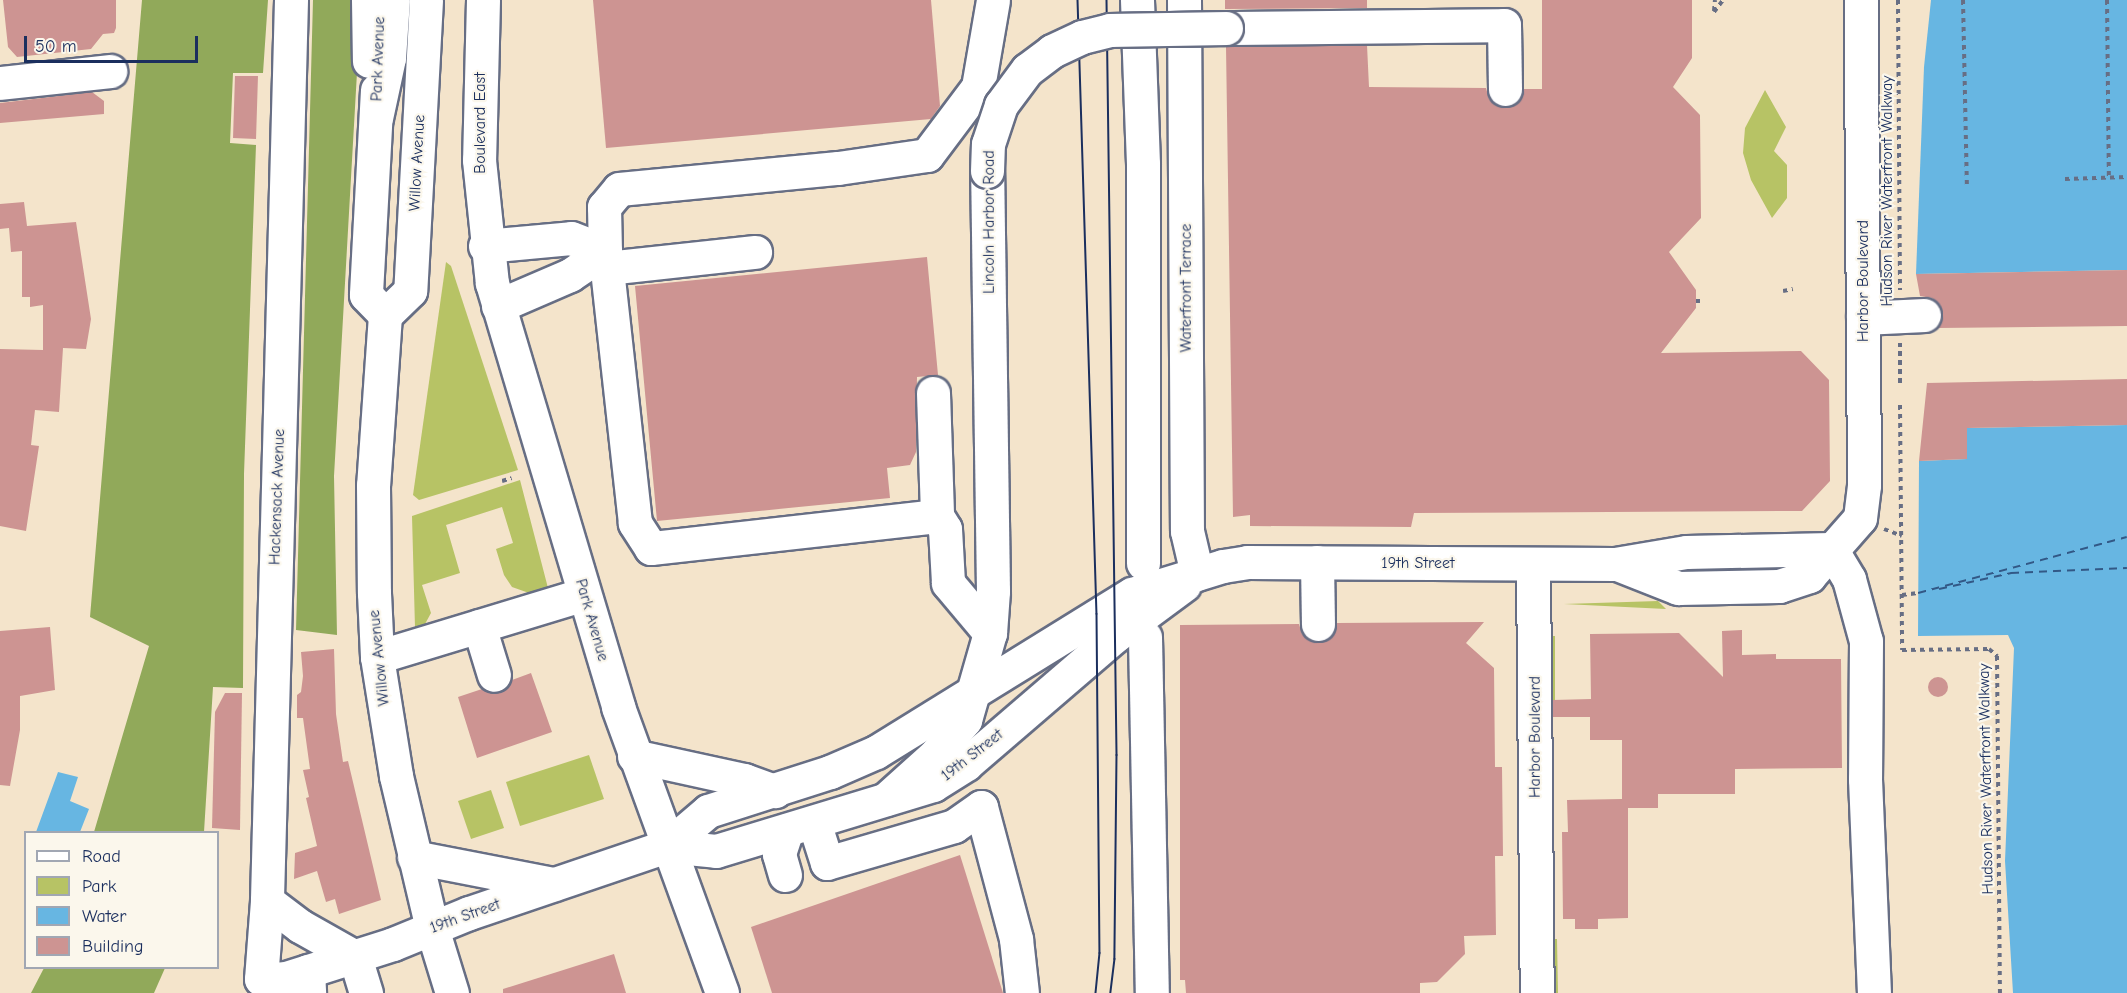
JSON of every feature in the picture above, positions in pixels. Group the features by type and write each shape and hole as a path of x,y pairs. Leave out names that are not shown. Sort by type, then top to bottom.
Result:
{"main road":[{"name":"Hackensack Avenue","path":"261,986 267,901 291,0"},
{"path":"368,0 369,63 376,118"},
{"name":"Park Avenue","path":"376,118 380,0"},
{"path":"385,315 366,295 376,118 389,58 393,0"},
{"name":"Willow Avenue","path":"426,0 410,291 385,315 373,484 377,657 394,766 414,857 452,993"},
{"name":"Boulevard East","path":"483,0 478,119 485,246"},
{"path":"938,516 651,548 635,523 606,260 604,207 619,189 773,176 927,155 978,87 993,0"},
{"path":"1137,0 1143,164 1143,563"},
{"name":"Waterfront Terrace","path":"1184,0 1187,531 1197,574"},
{"name":"Harbor Boulevard","path":"1537,993 1533,564 1615,564 1678,588 1779,586 1809,576 1831,549 1855,526 1864,496 1861,0"},
{"name":"Lincoln Harbor Road","path":"886,798 955,734 965,720 976,689 990,633 993,591 988,144 1001,105 1027,70 1052,51 1082,37 1110,30 1504,25 1505,88"},
{"path":"0,83 110,71"},
{"path":"485,246 571,238 606,260"},
{"name":"Park Avenue","path":"485,246 498,306 634,756 720,992"},
{"path":"498,306 606,260 755,252"},
{"path":"1863,318 1912,316"},
{"path":"933,393 938,516 945,529 948,583 990,633"},
{"path":"1831,549 1849,579 1866,641 1865,779 1874,993"},
{"path":"1317,562 1318,624"},
{"name":"19th Street","path":"261,986 309,982 355,957 667,846 708,811 774,791 876,752 1132,594 1235,563 1533,564"},
{"name":"19th Street","path":"667,846 716,850 933,785 960,768 1115,636 1197,574"},
{"path":"377,657 584,594"},
{"path":"479,626 494,675"},
{"path":"1145,637 1152,993"},
{"path":"634,756 744,780 774,791"},
{"path":"785,875 779,854 800,826 827,863 954,826 981,807 1016,939 1022,993"},
{"path":"414,857 557,884"},
{"path":"267,901 300,926 355,957 366,993"}],"path":[{"path":"1714,0 1714,12 1723,0"},
{"name":"Hudson River Waterfront Walkway","path":"1898,0 1912,316 1900,382"},
{"path":"1963,0 1967,186"},
{"path":"2107,0 2109,178"},
{"path":"2065,179 2127,177"},
{"path":"1783,291 1793,289"},
{"name":"Hudson River Waterfront Walkway","path":"1900,405 1902,650 1989,649 1997,656 2000,993"},
{"path":"502,481 512,478"},
{"path":"1872,524 1902,536"},
{"path":"1902,595 1918,593"}],"green space":[{"path":"142,0 268,0 263,73 233,73 230,143 256,145 244,474 243,688 213,687 204,831 94,831 149,646 90,617"},
{"path":"313,0 356,0 360,20 334,476 337,635 296,630"},
{"path":"1765,90 1786,127 1774,151 1787,165 1787,198 1772,218 1751,180 1743,153 1745,128"},
{"path":"446,262 451,266 518,470 419,500 413,495"},
{"path":"520,480 548,588 529,593 512,587 504,575 496,549 513,543 502,507 446,525 460,573 422,585 431,613 425,624 415,628 412,516"},
{"path":"1658,601 1666,609 1564,604"},
{"path":"1547,636 1555,636 1555,706 1548,706"},
{"path":"589,755 604,799 520,826 506,782"},
{"path":"491,790 504,828 471,839 458,801"},
{"path":"1550,939 1557,939 1558,993 1550,993"},
{"path":"43,969 165,969 154,993 31,993"}],"water":[{"path":"1931,0 2127,0 2127,270 1916,274 1924,67"},
{"path":"2127,425 2127,993 2013,993 2005,861 2014,648 2008,635 1918,636 1919,461 1967,459 1967,428"},
{"path":"58,772 78,777 70,801 89,809 80,831 36,831"}],"building":[{"path":"3,0 116,0 116,28 114,33 103,34 91,49 17,57 8,47"},
{"path":"593,0 931,0 940,106 931,119 606,148"},
{"path":"1225,0 1367,0 1367,8 1225,9"},
{"path":"1542,0 1692,0 1692,58 1673,87 1700,115 1701,218 1669,252 1696,290 1696,308 1661,353 1801,351 1829,380 1830,481 1802,511 1414,513 1411,527 1250,526 1250,515 1233,517 1226,47 1367,45 1369,87 1486,88 1489,99 1506,108 1521,99 1524,89 1542,89"},
{"path":"235,76 258,76 256,139 233,138"},
{"path":"92,92 104,101 104,114 0,123 0,103"},
{"path":"24,202 27,226 76,222 91,319 86,349 63,348 59,412 35,410 31,445 39,446 26,531 0,526 0,349 43,350 43,305 30,307 30,297 22,297 22,251 11,252 9,228 0,229 0,204"},
{"path":"927,257 938,375 917,377 916,452 910,465 887,468 890,498 657,521 635,286"},
{"path":"2127,270 2127,326 1937,328 1943,315 1940,305 1932,298 1920,296 1916,274"},
{"path":"2127,379 2127,425 1967,428 1967,459 1919,461 1927,383"},
{"path":"1484,622 1466,643 1494,668 1495,767 1502,767 1503,856 1495,856 1496,935 1464,936 1465,954 1437,982 1420,983 1420,993 1186,993 1185,980 1180,980 1180,625 1299,624 1302,634 1318,643 1328,640 1337,623"},
{"path":"50,627 55,690 20,696 20,730 10,786 0,785 0,631"},
{"path":"1742,630 1742,655 1776,654 1776,659 1841,659 1842,768 1735,769 1735,794 1658,794 1658,808 1628,808 1628,918 1598,919 1598,929 1575,929 1575,919 1563,919 1562,832 1568,832 1567,800 1622,799 1622,740 1590,740 1590,717 1553,717 1553,700 1591,699 1590,634 1679,633 1723,677 1722,631"},
{"path":"334,649 336,714 343,762 348,761 381,900 339,914 335,899 326,902 317,871 294,879 295,853 317,846 306,798 309,797 303,770 310,769 303,718 297,718 297,695 301,692 303,676 301,652"},
{"path":"531,673 552,732 477,758 458,697 482,689 500,693 512,680"},
{"path":"1934,677 1942,677 1948,683 1948,691 1942,697 1934,697 1928,691 1928,683"},
{"path":"225,693 242,693 240,830 212,828 215,712"},
{"path":"960,855 1003,993 772,993 751,927"},
{"path":"614,954 626,993 503,993 503,989"}],"ferry route":[{"path":"1918,593 2127,537"},
{"path":"1939,589 2011,573 2127,568"}],"tram line":[{"path":"1078,0 1097,614 1100,953 1096,993"},
{"path":"1107,0 1117,755 1115,959 1111,993"}]}
